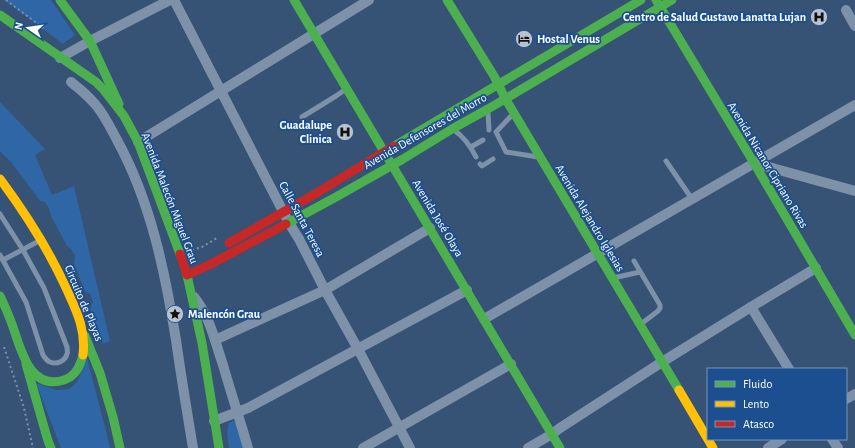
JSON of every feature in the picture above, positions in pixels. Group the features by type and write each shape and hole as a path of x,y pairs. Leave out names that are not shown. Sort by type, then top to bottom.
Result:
{"main road":[{"path":"60,0 90,41 112,86 124,116"},
{"name":"Avenida José Olaya","path":"294,0 560,448"},
{"name":"Avenida Alejandro Iglesias","path":"447,0 707,438"},
{"name":"Avenida Defensores del Morro","path":"220,247 315,194 641,0"},
{"name":"Avenida Defensores del Morro","path":"188,268 211,264 336,197 505,98 658,3 672,0"},
{"name":"Avenida Nicanor Cipriano Rivas","path":"658,3 855,335"},
{"name":"Avenida Malecón Miguel Grau","path":"0,15 96,82 124,116 138,142 178,247 188,268 191,294 202,343 219,448"},
{"name":"Circuito de Playas","path":"0,179 42,239 64,281 100,373 113,417 120,448"},
{"path":"0,296 8,313 24,358 49,446"},
{"path":"24,358 30,369 40,378 53,382 64,380 74,374 81,363 84,348 83,331"}],"street":[{"path":"60,58 170,0"},
{"name":"Calle Santa Teresa","path":"174,0 289,223 410,448"},
{"path":"138,142 369,0"},
{"path":"846,10 855,26"},
{"path":"71,82 96,105 110,127 129,162 144,203 167,285 193,448"},
{"path":"484,319 855,105"},
{"path":"754,163 855,191"},
{"path":"215,340 325,290 430,228"},
{"path":"528,448 750,306 816,268"},
{"path":"214,421 248,408 467,290"},
{"path":"191,294 206,315 238,412 248,448"},
{"path":"750,306 788,368"},
{"path":"363,448 511,364"},
{"path":"768,448 780,440"}],"lane":[{"path":"302,117 347,88"},
{"path":"488,108 493,132 505,153 540,158"},
{"path":"493,132 514,113"},
{"path":"452,129 457,132 471,147 476,157"},
{"path":"471,147 483,140"},
{"path":"480,164 482,166 493,159"},
{"path":"666,161 692,199"},
{"path":"0,214 23,250 44,288 67,347 67,355 63,361 57,363 51,363 43,355 26,302 2,258 23,250 42,239"},
{"path":"634,261 660,305 658,311 640,325"},
{"path":"612,278 640,272"}],"path":[{"path":"6,0 48,31"},
{"path":"2,341 24,408 33,448"}],"shaded area":[{"path":"4,0 51,0 75,35 63,44"},
{"path":"0,102 45,149 35,155 52,195 74,186 110,341 103,344 90,309 93,302 90,294 85,291 74,264 75,256 71,249 67,246 45,202 40,201 11,162 0,151"},
{"path":"87,358 110,448 61,448 36,383 57,390 69,389 77,382"},
{"path":"233,421 237,422 246,448 229,448 228,429 229,423"}],"traffic: fast":[{"path":"60,0 90,41 119,104"},
{"path":"294,0 560,448"},
{"path":"447,0 494,76 505,98 679,390"},
{"path":"394,146 641,0"},
{"path":"656,0 855,335"},
{"path":"286,224 403,159 672,0"},
{"path":"0,15 96,82 124,116 138,142 180,254"},
{"path":"187,275 202,343 219,448"},
{"path":"0,296 24,357 35,374 43,380 52,382 64,380 72,376 77,370 83,355"},
{"path":"85,336 100,373 113,417 120,448"},
{"path":"26,364 51,448"}],"traffic: slow":[{"path":"0,179 19,205 60,275 80,321 84,346 83,355"},
{"path":"679,390 707,438"},
{"path":"708,440 713,448"}],"traffic: jam":[{"path":"229,243 315,194 394,146"},
{"path":"180,254 187,275 211,264 286,224"}],"place":[{"name":"Centro de Salud Gustavo Lanatta Lujan","path":"819,17"},
{"name":"Hostal Venus","path":"524,39"},
{"name":"Guadalupe Clinica","path":"345,132"},
{"name":"Malencón Grau","path":"175,314"}]}
